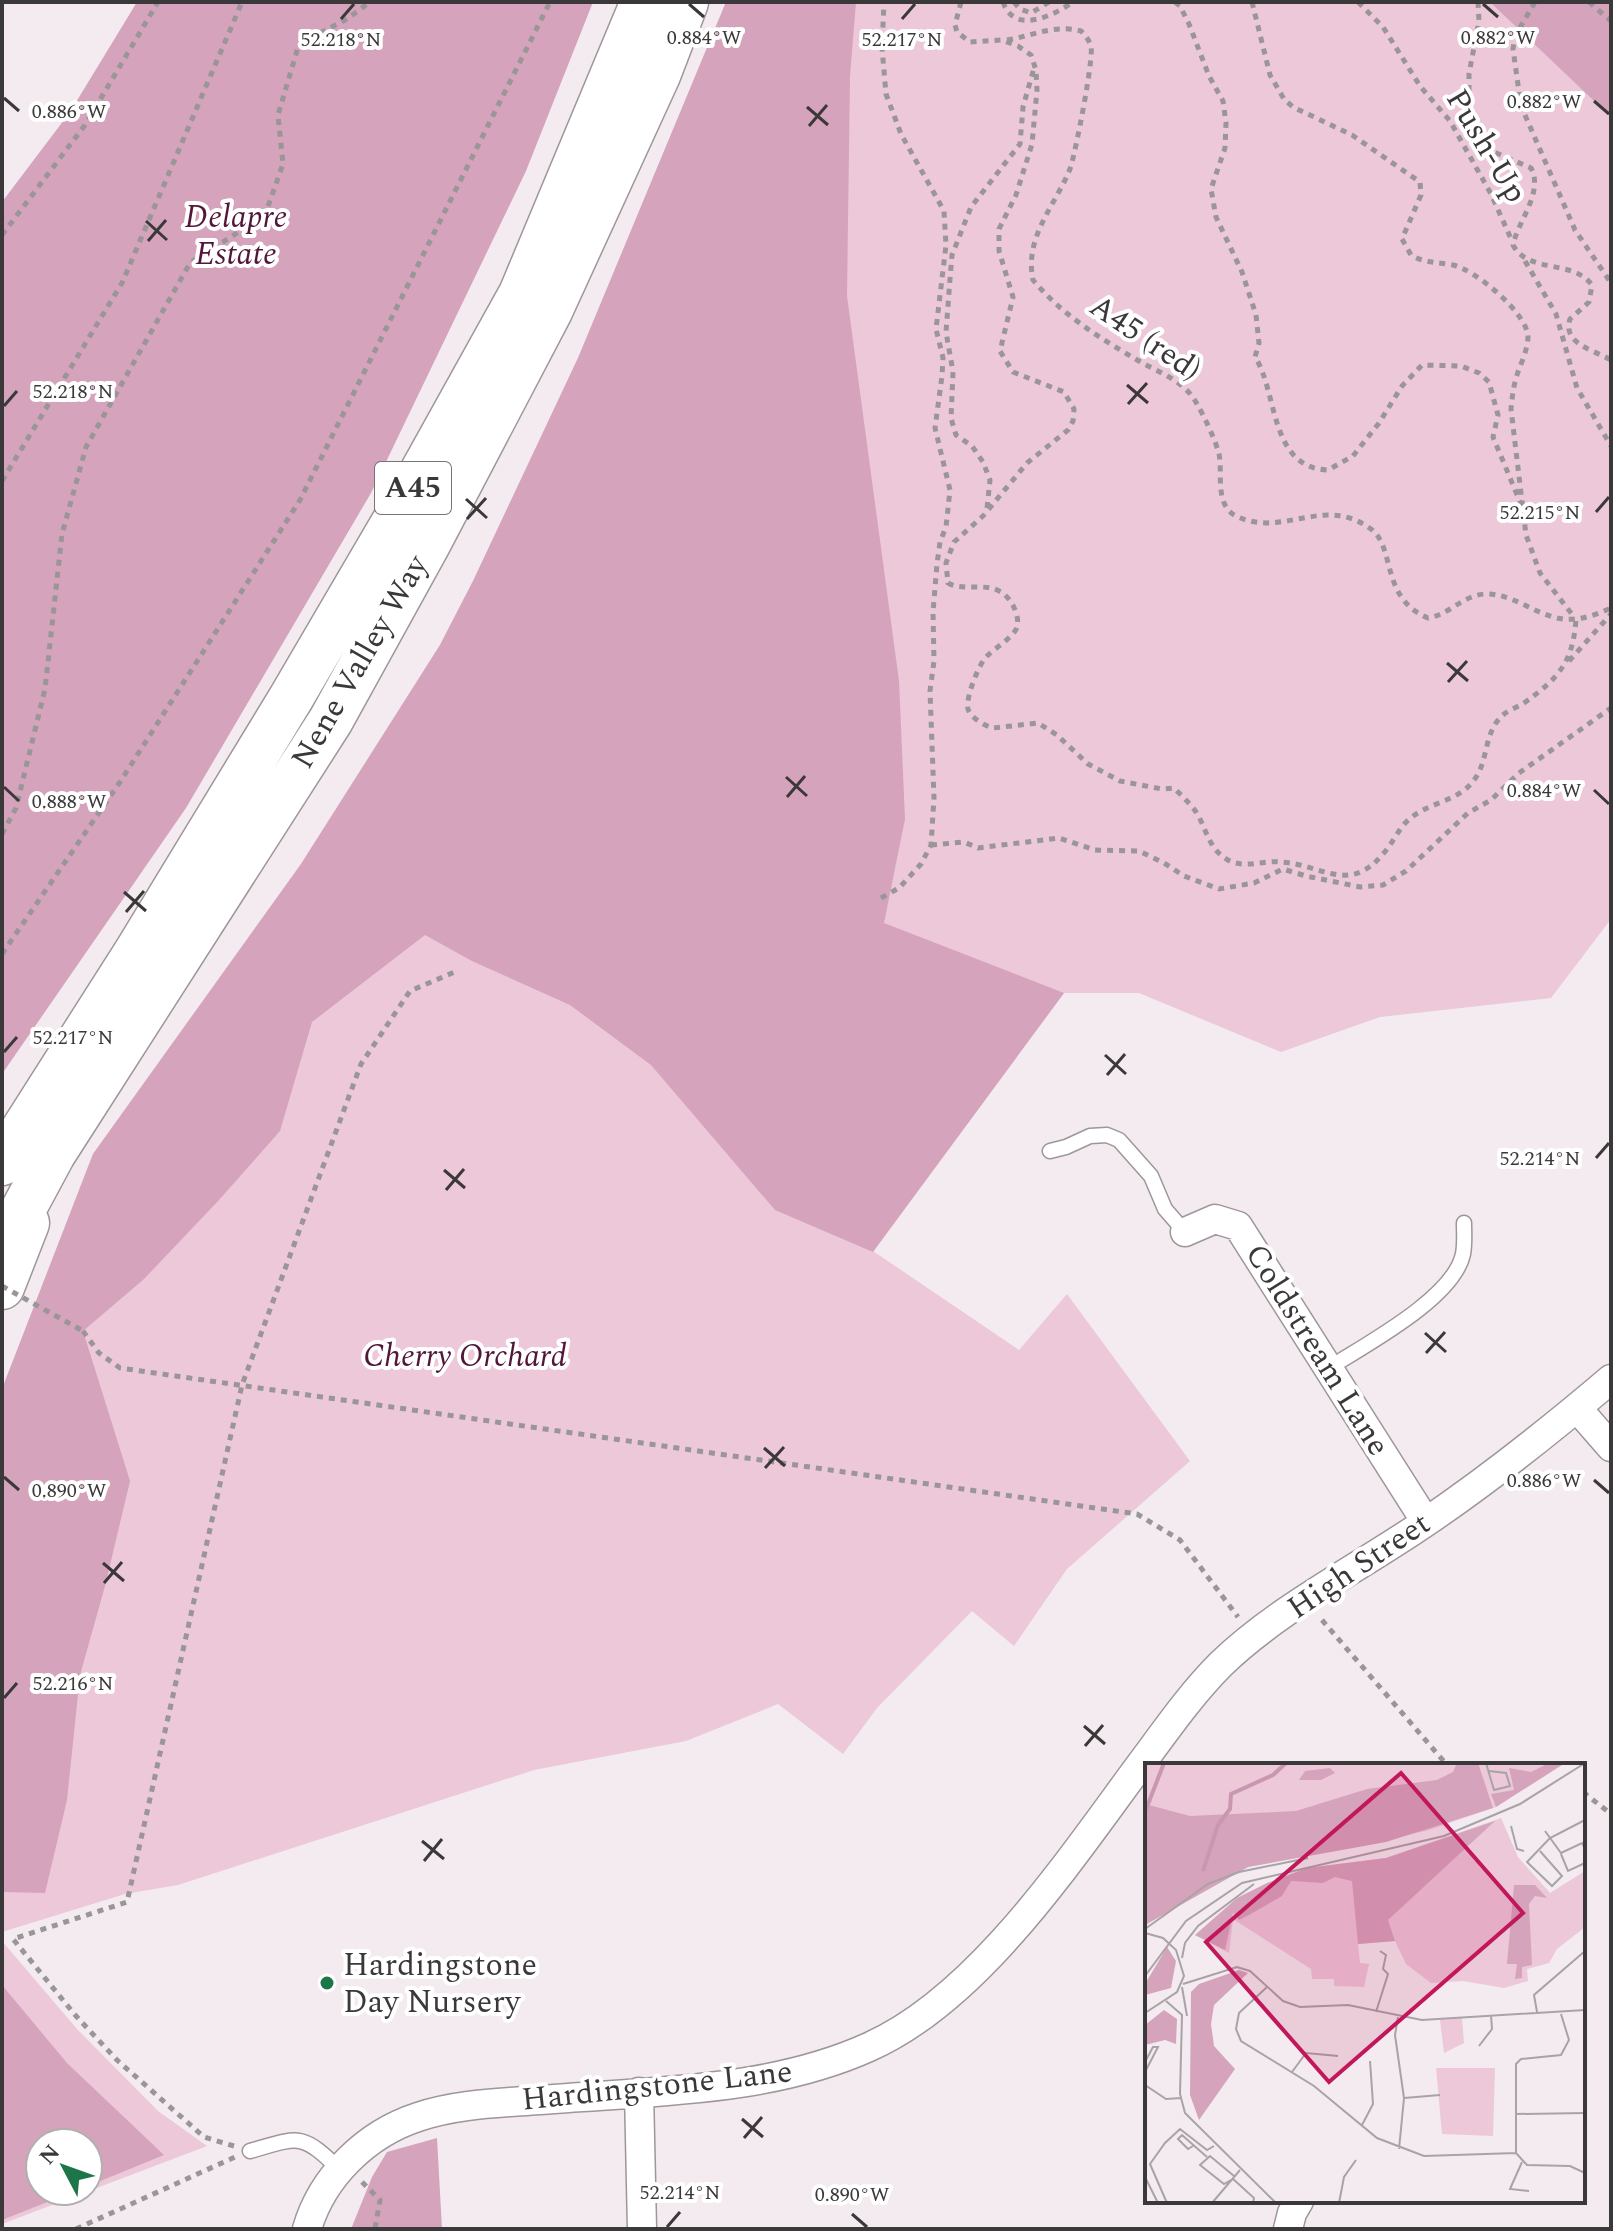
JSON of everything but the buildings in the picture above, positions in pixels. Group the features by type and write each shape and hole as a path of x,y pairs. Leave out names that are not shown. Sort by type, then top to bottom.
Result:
{"highway":[{"name":"Nene Valley Way","path":"2,1163 137,951 291,698 401,510 521,294 643,2"},
{"name":"Nene Valley Way","path":"2,1249 53,1154 331,720 361,666 550,311 658,75 686,2"},
{"path":"2,1130 137,951"},
{"path":"2,1286 53,1154"}],"street":[{"name":"Coldstream Lane","path":"1185,1232 1215,1219 1238,1226 1426,1522"},
{"name":"High Street","path":"1131,1777 1180,1711 1220,1665 1305,1601 1426,1522 1611,1379"},
{"path":"1577,1408 1611,1447"},
{"name":"Hardingstone Lane","path":"307,2229 322,2194 349,2173 385,2131 416,2117 443,2110 754,2081 822,2066 872,2046 915,2022 957,1988 995,1951 1058,1875 1131,1777"},
{"path":"639,2092 642,2229"},
{"path":"1288,2229 1298,2203"}],"lane":[{"path":"1050,1151 1090,1136 1107,1135 1119,1140 1151,1176 1165,1209 1185,1232"},
{"path":"1329,1368 1418,1311 1447,1283 1463,1256 1464,1223"},
{"path":"250,2151 294,2138 318,2148 349,2173"}],"path":[{"path":"2,235 85,125 158,2"},
{"path":"2,481 122,283 242,2"},
{"path":"2,834 16,808 45,689 62,534 86,447 190,263 265,215 283,164 278,115 299,44 347,19 370,2"},
{"path":"2,954 120,782 300,500 439,229 550,2"},
{"path":"881,898 899,888 921,864 931,845 934,798 930,691 934,661 933,612 940,542 946,527 950,490 935,428 942,387 943,358 936,329 946,235 944,211 901,134 886,94 882,48 884,2"},
{"path":"961,2 955,25 961,37 970,42 1003,40 1028,53 1034,63 1037,90 1032,144 1021,182 999,229 999,251 1013,297 1000,351 1013,372 1064,392 1074,409 1068,430 1027,463 983,516 954,542 946,563 946,579 950,586 984,586 1006,596 1015,610 1017,627 984,659 973,684 968,710 981,723 993,728 1038,723 1057,735 1088,764 1120,781 1139,786 1174,788 1193,808 1211,845 1223,857 1237,864 1283,862 1339,876 1351,876 1366,870 1385,852 1410,818 1470,785 1479,773 1491,730 1501,716 1534,696 1611,611"},
{"path":"1003,2 1007,12 1016,18 1034,21 1057,13 1073,2"},
{"path":"1014,2 1020,9 1031,13 1049,2"},
{"path":"1175,2 1189,24 1209,76 1223,101 1225,148 1211,189 1216,217 1242,272 1256,315 1259,343 1255,357 1264,373 1280,434 1288,446 1301,461 1328,470 1353,456 1379,423 1406,380 1422,365 1461,366 1479,373 1491,386 1498,420 1493,437 1523,509"},
{"path":"1252,2 1270,75 1284,99 1293,107 1352,135 1420,182 1421,195 1402,239 1411,255 1469,272 1503,298 1525,327 1528,336 1512,392 1511,409 1526,535 1540,573 1576,619 1574,643 1567,663"},
{"name":"Push-Up","path":"1358,2 1383,27 1420,86 1450,121 1491,194 1516,251 1556,314 1567,346 1574,382 1611,446"},
{"path":"1478,2 1478,29 1463,119 1468,134 1475,141 1492,152 1521,162 1534,173 1536,181 1533,195 1512,241"},
{"path":"1535,2 1515,36 1513,49 1521,106 1575,230 1611,283"},
{"path":"1589,2 1611,21"},
{"name":"A45 (red)","path":"1003,40 1054,28 1081,31 1090,44 1088,77 1072,161 1037,236 1033,280 1055,306 1184,387 1198,404 1218,450 1219,481 1227,508 1233,515 1268,524 1323,514 1358,521 1376,535 1391,580 1406,604 1428,618 1446,612 1469,597 1489,594 1555,617 1576,619"},
{"path":"983,516 989,501 990,480 972,446 956,435 951,418 953,372 946,332 952,255 971,207 1020,144 1023,107 1034,63"},
{"path":"1522,257 1588,279 1592,285 1589,302 1570,319 1569,333 1573,341 1611,360"},
{"path":"1576,619 1611,611"},
{"path":"931,845 964,842 978,848 1059,838 1095,850 1139,851 1184,876 1219,889 1254,883 1283,869 1360,887 1383,885 1406,871 1468,813 1491,800 1519,773 1611,708"},
{"path":"250,2151 204,2137 117,2060 76,2016 13,1939 127,1902 242,1385 361,1064 410,991 457,971"},
{"path":"2,1286 83,1331 99,1353 120,1368 1137,1514 1180,1540 1238,1617"},
{"path":"1305,1601 1445,1763"},
{"path":"1585,1794 1611,1814"},
{"path":"76,2229 250,2151"},
{"path":"349,2173 380,2200 375,2229"}],"green space":[{"name":"Delapre Estate","path":"137,2 593,2 526,171 371,493 186,808 2,1074 2,202 70,112"},
{"name":"Cherry Orchard","path":"726,2 1611,2 1611,919 1551,998 1380,1017 1281,1052 1139,993 1064,993 873,1251 1019,1350 1067,1294 1190,1461 1067,1569 1014,1646 972,1611 877,1708 843,1754 778,1704 686,1741 534,1770 178,1885 125,1894 2,1932 2,1389 93,1154 301,864 440,645 578,358"},
{"path":"726,2 856,2 850,76 847,296 899,681 905,819 884,923 1064,993 873,1252 775,1210 651,1065 570,1005 472,961 425,935 312,1022 280,1131 144,1279 83,1331 130,1481 80,1675 67,1800 45,1893 2,1892 2,1389 93,1154 301,864 440,645 578,358"},
{"path":"1490,2 1611,2 1611,117"},
{"path":"2,1941 77,2029 158,2111 207,2146 104,2185 104,2127 24,2127 24,2207 47,2207 2,2224"},
{"path":"2,1985 67,2063 164,2155 104,2179 104,2127 24,2127 24,2207 35,2207 2,2220"},
{"path":"437,2138 442,2229 351,2229 372,2177 387,2152"}],"place":[{"name":"Hardingstone Day Nursery","path":"327,1983"}]}
